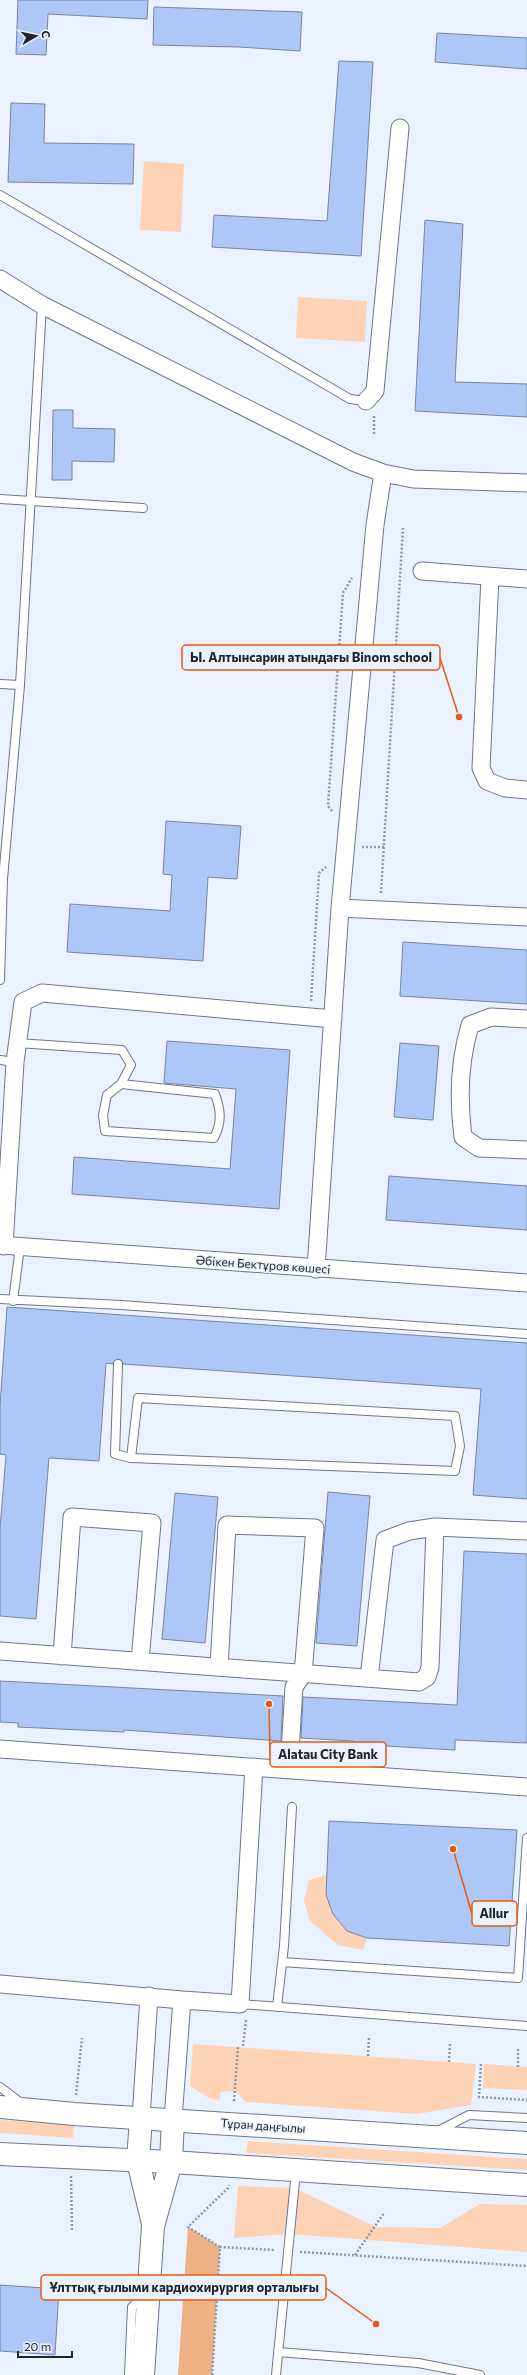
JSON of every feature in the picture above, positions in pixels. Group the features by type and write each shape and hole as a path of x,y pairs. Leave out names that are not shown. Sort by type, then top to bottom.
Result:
{"main road":[{"name":"Тұран даңғылы","path":"0,2107 141,2118 527,2143"},
{"path":"141,2118 138,2161 153,2226"},
{"path":"143,2375 153,2226 171,2162 173,2119"},
{"path":"0,2154 171,2162 527,2186"}],"street":[{"path":"366,401 375,391 400,128"},
{"path":"0,279 42,306 353,462 383,473 413,479 527,483"},
{"path":"316,1269 340,908 375,526 383,473"},
{"path":"422,571 527,579"},
{"path":"490,577 481,768 487,781 505,788 527,790"},
{"path":"340,908 527,916"},
{"path":"8,1246 7,1061 17,1043 23,1002 42,993 333,1019"},
{"path":"527,1019 491,1017 470,1025 463,1049 459,1108 463,1137 479,1148 527,1150"},
{"name":"Әбікен Бектұров көшесі","path":"8,1246 527,1283"},
{"path":"62,1656 72,1517 152,1523 140,1661"},
{"path":"219,1667 227,1525 315,1528 303,1674 294,1687 289,1768"},
{"path":"369,1678 386,1540 409,1531 435,1527 527,1531"},
{"path":"0,1650 62,1656 419,1682 427,1677 430,1667 435,1527"},
{"path":"0,1749 289,1768 527,1787"},
{"path":"0,1984 149,1996 243,2009 254,1766"},
{"path":"141,2118 149,1996"},
{"path":"173,2119 182,2000"}],"lane":[{"path":"0,195 350,399 366,401"},
{"path":"0,980 1,879 20,685 42,306"},
{"path":"0,499 143,508"},
{"path":"0,684 20,685"},
{"path":"17,1043 122,1050 131,1065 120,1084 107,1095 103,1115 106,1131 214,1138 220,1126 220,1107 215,1094 120,1084"},
{"path":"8,1246 13,1301"},
{"path":"0,1300 129,1306 527,1334"},
{"path":"118,1364 115,1454 131,1458 455,1471 460,1446 455,1416 138,1398 131,1458"},
{"path":"277,2006 282,1962 292,1807"},
{"path":"282,1962 518,1978 526,1838"},
{"path":"243,2009 277,2006 527,2026"},
{"path":"0,2087 32,2110"},
{"path":"427,2137 469,2115 527,2118"},
{"path":"276,2375 296,2171"},
{"path":"129,2375 132,2307 149,2291"},
{"path":"278,2352 418,2362 480,2375"}],"path":[{"path":"380,910 403,528"},
{"path":"333,812 328,806 343,593 356,572"},
{"path":"310,1017 319,873 331,864"},
{"path":"243,2009 243,2046"},
{"path":"76,2097 82,2038"},
{"path":"368,2056 369,2038"},
{"path":"449,2062 450,2043"},
{"path":"234,2101 238,2046"},
{"path":"518,2048 518,2067"},
{"path":"481,2064 479,2097 527,2100"},
{"path":"230,2166 228,2188 188,2227 220,2247 527,2266"},
{"path":"71,2172 72,2230"},
{"path":"354,2255 384,2214"},
{"path":"212,2375 220,2247"}],"shaded area":[{"path":"144,161 184,164 181,232 140,230"},
{"path":"298,297 367,301 365,342 296,338"},
{"path":"326,1875 327,1896 334,1915 347,1929 367,1938 363,1950 338,1945 310,1921 304,1901 309,1880"},
{"path":"193,2044 476,2064 471,2105 417,2114 246,2102 235,2091 221,2092 219,2101 209,2098 190,2086"},
{"path":"484,2064 527,2067 527,2090 483,2088"},
{"path":"0,2120 74,2125 73,2138 0,2133"},
{"path":"248,2141 527,2159 527,2170 246,2153"},
{"path":"238,2186 294,2188 376,2227 440,2228 480,2204 527,2205 527,2252 290,2234 234,2238"},
{"path":"188,2227 220,2247 212,2375 178,2375"}],"building":[{"path":"18,0 148,0 147,19 48,14 46,55 16,54"},
{"path":"154,7 302,12 300,51 239,47 153,45"},
{"path":"437,33 527,38 527,69 435,62"},
{"path":"339,61 373,62 361,256 212,247 214,215 327,221"},
{"path":"11,103 45,104 44,143 134,144 133,184 8,182"},
{"path":"425,220 463,224 455,382 527,384 527,417 415,411"},
{"path":"53,410 73,410 73,428 115,429 114,462 72,461 72,480 52,480"},
{"path":"166,821 241,826 237,879 208,877 203,961 67,952 70,904 170,911 172,875 163,874"},
{"path":"403,942 527,950 527,1004 400,996"},
{"path":"167,1041 290,1050 279,1209 72,1194 74,1157 230,1169 236,1089 164,1083"},
{"path":"400,1043 439,1046 433,1120 394,1117"},
{"path":"389,1176 527,1186 527,1230 386,1220"},
{"path":"7,1307 527,1343 527,1499 473,1495 481,1389 123,1364 121,1360 118,1359 113,1364 106,1363 99,1461 49,1458 36,1619 0,1616 0,1529 6,1455 0,1454 0,1405"},
{"path":"328,1492 370,1496 357,1646 316,1643"},
{"path":"175,1493 218,1497 205,1643 162,1639"},
{"path":"464,1551 527,1554 527,1743 455,1740 455,1750 353,1744 353,1741 301,1738 303,1697 457,1705"},
{"path":"0,1681 283,1696 281,1741 124,1730 124,1732 18,1727 18,1723 0,1722"},
{"path":"329,1821 517,1830 509,1946 367,1938 347,1931 333,1914 326,1895"},
{"path":"0,2285 59,2289 55,2355 0,2351"}],"place":[{"name":"Ы. Алтынсарин атындағы Binom school","path":"459,717"},
{"name":"Alatau City Bank","path":"269,1704"},
{"name":"Allur","path":"453,1849"},
{"name":"Ұлттық ғылыми кардиохирургия орталығы","path":"376,2324"}]}
